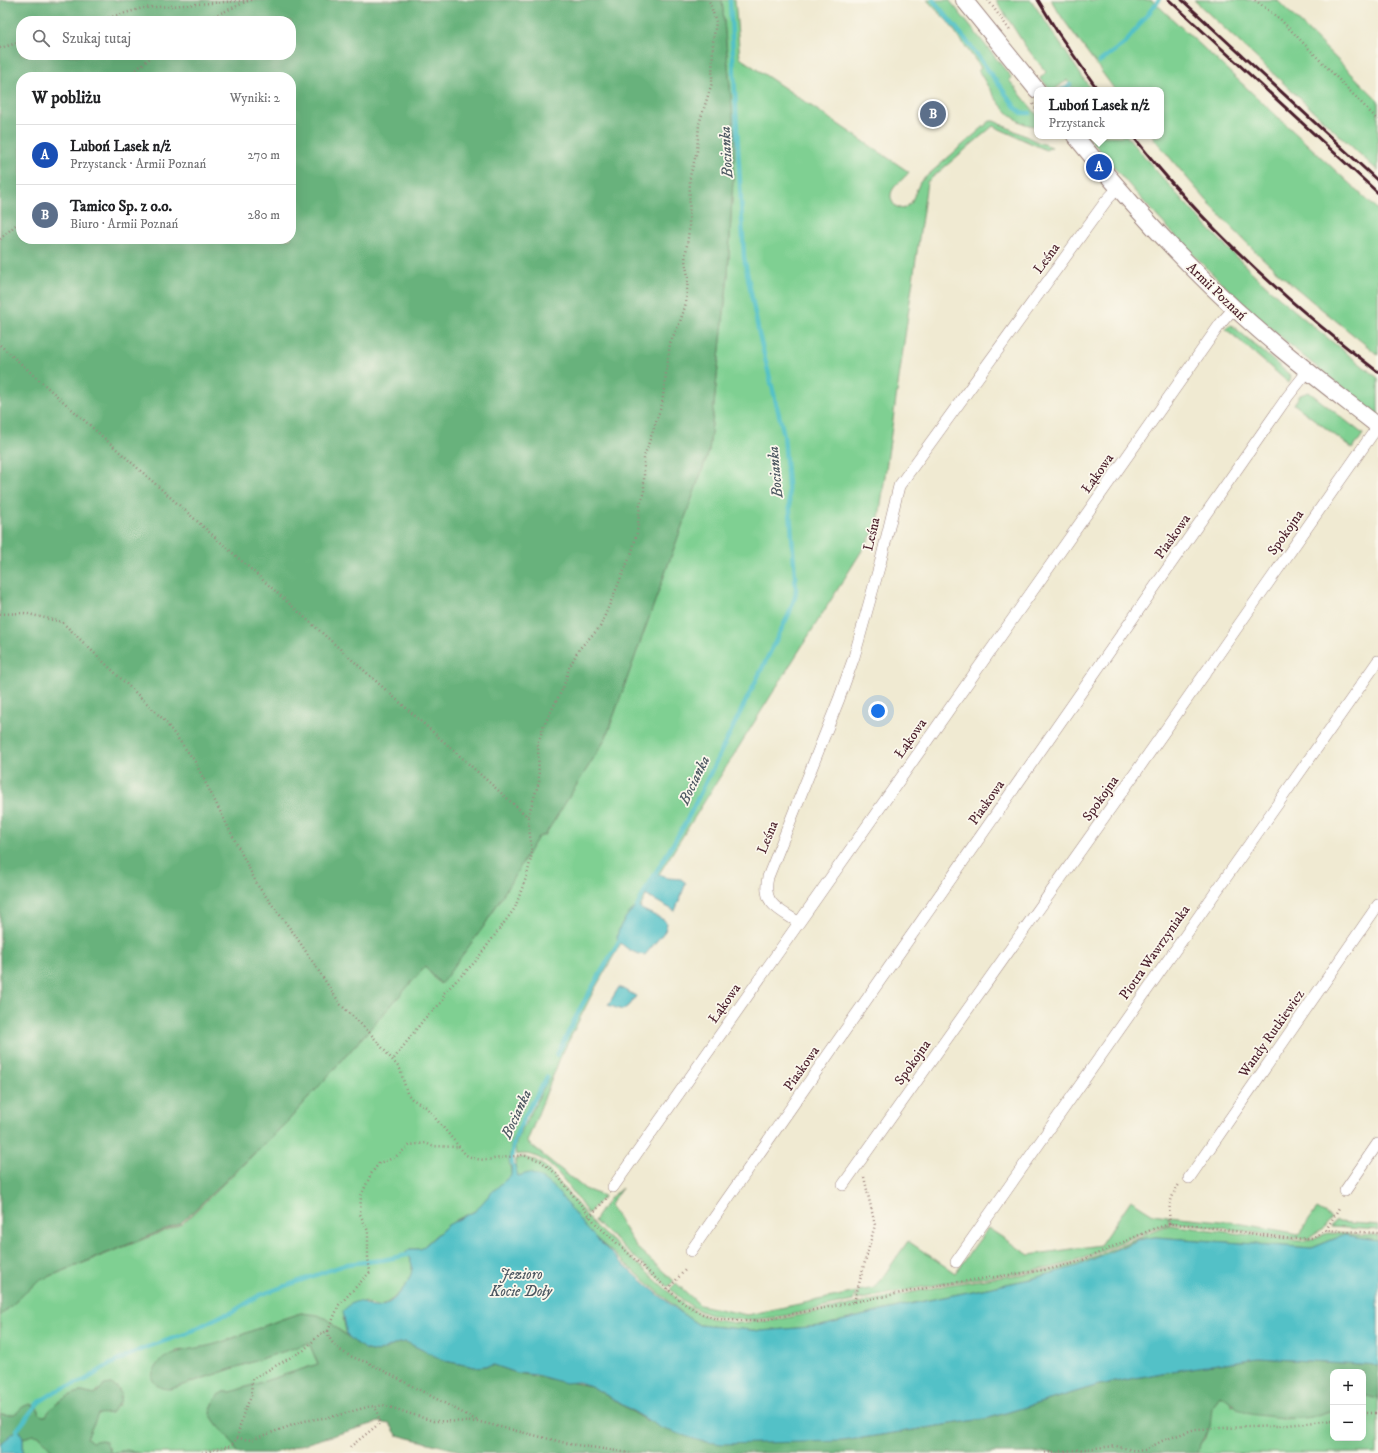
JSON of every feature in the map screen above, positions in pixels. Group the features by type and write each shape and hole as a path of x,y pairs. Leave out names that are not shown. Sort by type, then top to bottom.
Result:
{"main road":[{"path":"964,0 1035,87"},
{"name":"Armii Poznań","path":"1077,139 1118,188 1171,246 1234,308 1308,371 1378,426"}],"street":[{"name":"Leśna","path":"798,922 770,902 766,895 768,876 839,699 851,664 874,586 899,486 1106,201 1118,188"},
{"name":"Łąkowa","path":"613,1187 798,922 1221,323 1234,308"},
{"name":"Piaskowa","path":"691,1251 1288,396 1308,371"},
{"name":"Spokojna","path":"842,1184 1136,772 1378,426"},
{"name":"Piotra Wawrzyniaka","path":"956,1262 1378,661"},
{"name":"Wandy Rutkiewicz","path":"1186,1179 1378,905"},
{"path":"1345,1191 1378,1143"}],"path":[{"path":"115,16 143,8 251,0"},
{"path":"214,16 251,0"},
{"path":"393,1060 424,1019 443,1001 444,992 475,962 515,908 527,875 532,854 528,817 539,782 538,745 543,728 563,688 569,668 578,649 600,627 632,552 637,533 640,504 644,489 644,457 662,404 670,343 680,322 686,304 688,277 685,256 689,230 690,176 697,151 699,124 712,83 713,42 716,22 709,0"},
{"path":"1255,0 1281,20 1378,120"},
{"path":"0,48 16,43"},
{"path":"133,72 148,60"},
{"path":"0,239 16,225"},
{"path":"0,345 528,817"},
{"path":"0,614 24,613 62,622 163,719 194,760 258,886 296,935 341,1005 370,1033 400,1069 407,1094 412,1099 426,1107 466,1155 476,1159 486,1160 516,1156 530,1156 548,1167 589,1217 683,1302 700,1313 717,1319 737,1321 776,1318 952,1283 1064,1266 1078,1262 1153,1228 1170,1224 1193,1225 1291,1239 1312,1238 1326,1230 1339,1208"},
{"path":"458,1147 432,1146 426,1143 415,1143 410,1145 394,1158 383,1160 371,1174 361,1196 360,1214 369,1237 368,1257 370,1269 365,1278 339,1305 328,1331 328,1335 335,1346 357,1360 367,1362 480,1422"},
{"path":"853,1170 864,1177 875,1225 854,1302"},
{"path":"1170,1224 1168,1210 1170,1199 1186,1179"},
{"path":"589,1217 606,1198"},
{"path":"1326,1230 1378,1233"},
{"path":"668,1289 686,1269"},
{"path":"202,1453 232,1445 237,1438 244,1411 251,1397 252,1379 304,1350 320,1334 328,1331"},
{"path":"237,1438 252,1440 304,1421 335,1416 371,1406 375,1407 383,1405 397,1408 433,1421 480,1422 570,1444 630,1453"},
{"path":"350,1447 380,1423 375,1407"},
{"path":"1366,1413 1378,1413"},
{"path":"1041,1453 1116,1446 1136,1451 1145,1450 1162,1440 1195,1428 1279,1426 1330,1420"}],"green space":[{"path":"0,0 722,0 735,140 728,275 709,451 605,740 545,835 538,837 484,926 441,984 425,967 288,1121 181,1223 38,1281 0,1316"},
{"path":"722,0 735,0 740,58 909,172 895,186 891,194 893,203 897,207 903,209 911,203 920,182 990,121 994,121 1052,147 1046,150 993,126 927,182 878,525 659,874 655,877 640,908 631,912 623,922 619,934 621,943 593,992 560,1058 527,1142 585,1189 604,1196 588,1214 567,1184 549,1164 528,1154 516,1155 515,1148 518,1137 549,1078 546,1077 512,1140 509,1161 512,1175 475,1211 456,1220 421,1249 410,1249 406,1252 411,1262 412,1272 410,1279 402,1291 379,1307 364,1302 343,1318 347,1335 336,1328 329,1320 301,1313 220,1343 202,1348 176,1351 171,1389 309,1343 318,1364 231,1392 223,1392 215,1399 210,1413 216,1424 232,1442 237,1453 138,1453 127,1450 111,1453 109,1447 92,1442 87,1438 98,1414 118,1406 121,1396 117,1387 98,1390 95,1395 82,1392 73,1394 52,1408 46,1416 42,1416 39,1413 39,1410 35,1405 24,1406 14,1414 0,1414 0,1316 38,1281 182,1224 288,1121 425,967 440,984 484,926 538,837 545,835 605,740 709,451 728,275 735,140"},
{"path":"927,0 949,0 1011,77 1009,80 1034,111 1034,125 1017,120 1002,106 978,70 981,68 948,22"},
{"path":"996,0 1031,0 1089,87 1072,87 1067,80 1058,87 1048,87 1040,78 1046,72 1026,47"},
{"path":"1051,0 1152,0 1378,210 1378,355 1283,277 1253,249 1214,208 1155,139 1164,139 1164,87 1113,87 1063,19"},
{"path":"1194,0 1277,0 1378,100 1378,171"},
{"path":"1091,139 1130,139 1158,173 1224,245 1259,279 1317,330 1378,378 1378,415 1298,352 1247,307 1199,261 1131,187"},
{"path":"1230,325 1289,374 1291,378 1289,383 1226,329"},
{"path":"1309,392 1363,434 1353,449 1294,404 1300,395"},
{"path":"523,1157 535,1160 547,1168 596,1227 683,1304 700,1314 716,1320 737,1323 776,1320 952,1284 1051,1270 1078,1263 1154,1230 1170,1225 1301,1241 1328,1233 1378,1235 1378,1240 1344,1235 1312,1248 1155,1237 1138,1239 1077,1266 1031,1279 910,1304 821,1326 761,1331 699,1325 687,1317 591,1234 578,1219 518,1176 515,1166 516,1159"},
{"path":"622,1188 610,1205 636,1247 674,1281 668,1287 594,1221 608,1200"},
{"path":"1131,1200 1153,1214 1168,1216 1169,1224 1153,1228 1077,1261 1051,1268 951,1282 856,1300 858,1291 875,1288 908,1241 955,1273 988,1228 1029,1255 1100,1245"},
{"path":"1317,1209 1331,1217 1322,1230 1309,1238 1291,1238 1194,1224 1171,1223 1169,1216 1232,1222 1299,1234"},
{"path":"1335,1220 1338,1222 1378,1225 1378,1230 1331,1227"},
{"path":"676,1283 700,1305 747,1315 856,1292 853,1301 778,1317 739,1320 720,1317 693,1308 670,1289"},
{"path":"301,1313 318,1315 329,1320 336,1328 367,1350 377,1352 399,1343 406,1342 445,1361 475,1367 494,1365 517,1373 591,1386 646,1420 843,1441 989,1418 1099,1385 1172,1371 1258,1358 1378,1365 1378,1399 1366,1396 1366,1369 1330,1369 1330,1412 1308,1418 1283,1418 1248,1413 1242,1411 1226,1398 1219,1395 1212,1407 1210,1427 1200,1444 1198,1453 468,1453 397,1435 390,1424 379,1422 274,1453 237,1453 232,1442 216,1424 210,1413 215,1399 223,1392 231,1392 318,1364 309,1343 171,1389 160,1387 152,1379 153,1372 157,1365 164,1358 170,1355 184,1350 219,1343"},
{"path":"111,1384 119,1390 121,1400 111,1413 98,1414 87,1438 92,1442 100,1440 106,1442 111,1453 54,1453 40,1436 33,1435 23,1438 20,1431 0,1444 0,1414 7,1415 15,1413 21,1408 30,1404 39,1410 39,1413 42,1416 46,1416 52,1408 73,1394 82,1392 95,1395 104,1385"},
{"path":"1219,1395 1227,1397 1232,1405 1285,1419 1330,1412 1330,1441 1366,1441 1366,1396 1378,1399 1378,1453 1198,1453 1200,1444 1205,1438 1212,1407"},
{"path":"33,1435 40,1436 54,1453 23,1453 23,1438"},
{"path":"127,1450 138,1453 111,1453"}],"water":[{"path":"659,874 668,878 681,879 686,883 675,911 645,895 655,877"},
{"path":"637,907 664,920 667,923 665,931 645,955 638,954 630,950 617,938 617,934 624,921 630,912"},
{"path":"619,987 636,996 630,1005 622,1010 608,1005"},
{"name":"Jezioro Kocie Doły","path":"512,1163 515,1166 518,1176 529,1173 539,1177 557,1191 584,1226 614,1256 662,1298 687,1317 699,1325 761,1331 821,1326 910,1304 1031,1279 1077,1266 1138,1240 1155,1237 1312,1248 1344,1235 1378,1240 1378,1365 1258,1358 1172,1371 1099,1385 989,1418 843,1441 722,1444 700,1441 661,1428 591,1386 578,1382 565,1383 536,1375 517,1373 494,1365 475,1367 445,1361 406,1342 399,1343 377,1352 367,1350 358,1345 347,1335 343,1311 354,1302 359,1301 369,1306 379,1307 395,1298 405,1286 411,1274 412,1264 406,1252 410,1249 421,1249 448,1225 475,1211 491,1193 511,1175"},
{"path":"17,1430 20,1431 23,1438 23,1453 0,1453 0,1444"}],"waterway":[{"name":"Bocianka","path":"637,907 646,889 685,824 789,614 796,589 784,435 759,334 744,257 730,0"},
{"path":"933,0 966,40 1016,108 1022,113 1030,113"},
{"path":"1099,62 1125,43 1159,0"},
{"name":"Bocianka","path":"557,1055 581,1007 619,941"},
{"name":"Bocianka","path":"512,1163 512,1153 518,1130 547,1077"},
{"path":"17,1430 38,1403 56,1391 85,1380 109,1365 142,1349 185,1334 223,1315 231,1313 260,1295 347,1264 383,1260 407,1255"}],"railway":[{"path":"1038,0 1058,33 1096,87"},
{"path":"1169,0 1378,193"},
{"path":"1182,0 1378,181"},
{"path":"1135,139 1188,201 1248,262 1312,319 1378,372"}],"place":[{"name":"Tamico Sp. z o.o.","path":"933,114"},
{"name":"Luboń Lasek n/ż","path":"1099,167"}]}
